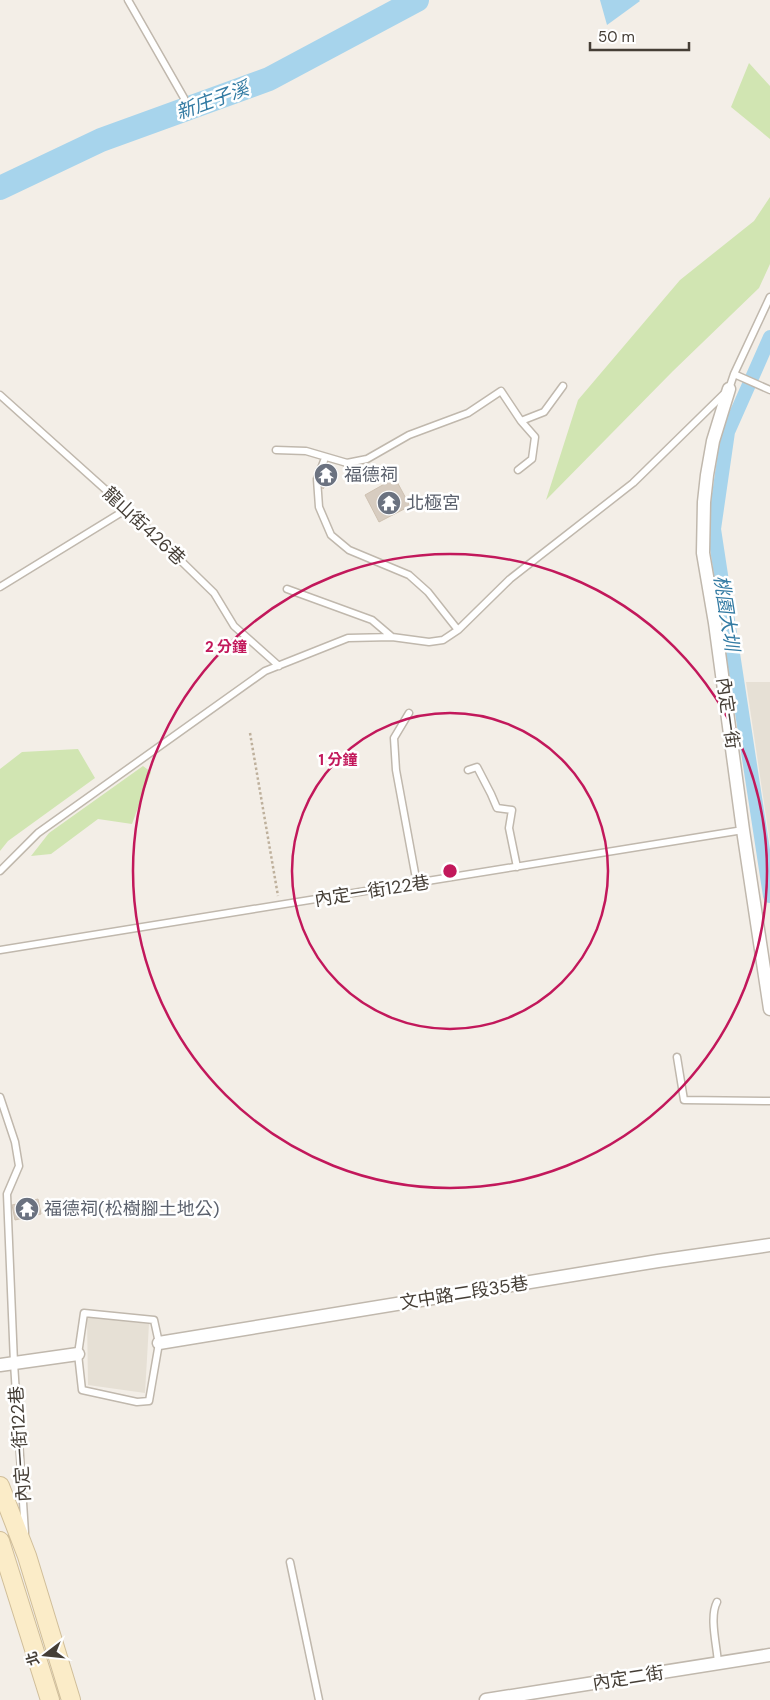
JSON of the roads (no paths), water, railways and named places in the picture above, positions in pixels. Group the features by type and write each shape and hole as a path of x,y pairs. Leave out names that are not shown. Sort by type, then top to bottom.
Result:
{"street":[{"name":"內定一街","path":"729,389 713,441 707,475 704,502 703,553 730,726 743,830 770,1009"},
{"name":"文中路二段35巷","path":"159,1343 770,1244"},
{"path":"0,1365 78,1354"},
{"path":"0,1486 27,1556 71,1700"},
{"path":"0,1541 50,1700"},
{"name":"內定二街","path":"486,1700 770,1654"}],"lane":[{"path":"128,0 184,98"},
{"path":"0,871 38,833 264,671 348,638 392,637 429,642 443,640 458,630 510,579 633,483 729,389 734,374 770,298"},
{"path":"734,374 770,390"},
{"path":"522,421 544,412 563,386"},
{"path":"276,450 306,451 325,458 348,463 367,459 409,435 468,412 501,391 536,437 532,459 518,470"},
{"name":"龍山街426巷","path":"0,395 127,509 214,593 234,626 279,666"},
{"path":"325,458 317,479 319,507 331,535 349,550 409,575 428,592 458,630"},
{"path":"0,588 127,509"},
{"path":"288,589 372,620 392,637"},
{"path":"409,713 394,738 396,770 416,884"},
{"path":"468,770 477,767 497,808 512,810 509,828 517,867"},
{"name":"內定一街122巷","path":"0,950 743,830"},
{"path":"677,1057 684,1100 770,1101"},
{"name":"內定一街122巷","path":"0,1097 14,1142 19,1166 7,1194 14,1363 27,1556"},
{"path":"0,1192 7,1194"},
{"path":"84,1313 154,1320 159,1343 148,1401 137,1402 82,1390 78,1354 84,1313"},
{"path":"290,1562 319,1700"},
{"path":"717,1602 713,1617 718,1663"}],"water":[{"path":"600,0 639,0 640,1 607,25"}],"waterway":[{"name":"新庄子溪","path":"0,188 101,140 269,79 417,0"},
{"name":"桃園大圳","path":"770,337 728,432 714,529 770,896"}],"place":[{"name":"福德祠","path":"326,475"},
{"name":"北極宮","path":"389,503"},
{"name":"福德祠(松樹腳土地公)","path":"27,1209"}]}
